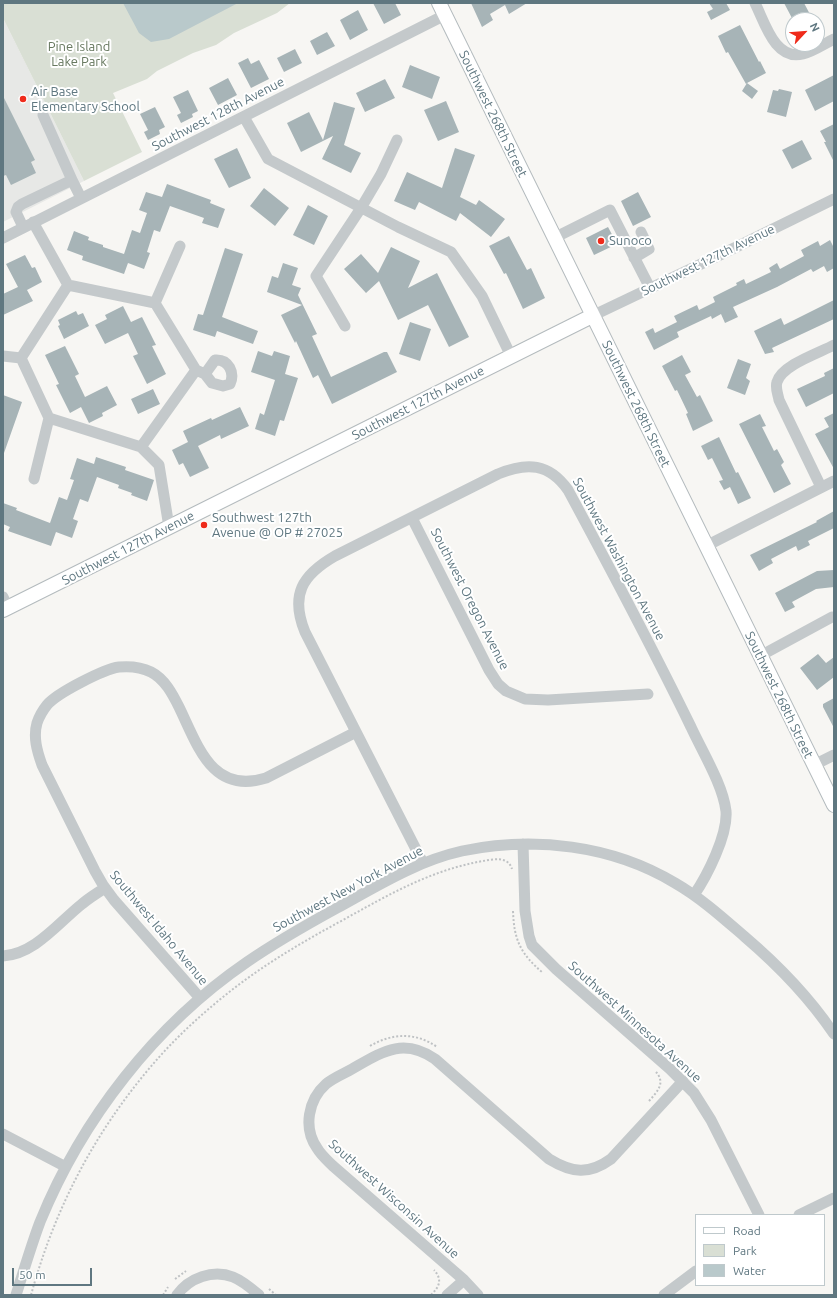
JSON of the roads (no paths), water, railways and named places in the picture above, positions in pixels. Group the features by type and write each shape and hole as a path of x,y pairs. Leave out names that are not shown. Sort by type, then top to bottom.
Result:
{"main road":[{"name":"Southwest 268th Street","path":"442,9 834,805"},
{"name":"Southwest 127th Avenue","path":"5,605 169,527 592,316"}],"street":[{"path":"755,3 777,46 788,54 803,54 834,40"},
{"name":"Southwest 128th Avenue","path":"3,238 244,117 442,9"},
{"path":"43,115 81,198"},
{"path":"244,117 268,159 398,227 451,252 482,296 511,356"},
{"path":"345,326 316,276 361,208 381,174 397,140"},
{"path":"23,228 16,212 18,207 72,180"},
{"name":"Southwest 127th Avenue","path":"592,316 720,256 834,199"},
{"path":"554,238 610,210 650,288"},
{"path":"33,222 68,285 154,303 201,372 141,447"},
{"path":"634,258 649,249 641,232"},
{"path":"154,303 180,246"},
{"path":"20,358 68,285"},
{"path":"821,487 779,400 776,390 781,374 790,367 834,345"},
{"path":"3,356 20,358"},
{"path":"20,358 49,418 34,479"},
{"path":"49,418 141,447 159,465 169,527"},
{"name":"Southwest Washington Avenue","path":"423,863 301,622 299,601 300,590 312,571 323,563 498,474 509,469 522,466 533,467 545,469 561,480 568,490 674,694 716,780 723,798 726,813 722,836 703,881 694,895"},
{"path":"706,546 834,481"},
{"name":"Southwest Oregon Avenue","path":"412,518 489,670 498,684 506,691 517,696 535,700 648,694"},
{"path":"760,656 832,617"},
{"name":"Southwest Idaho Avenue","path":"200,998 105,888 83,848 37,752 35,740 36,724 40,714 55,698 95,676 117,667 130,666 142,668 153,673 167,686 201,752 210,766 220,775 233,780 245,782 257,781 266,778 356,732"},
{"path":"814,765 834,755"},
{"name":"Southwest New York Avenue","path":"16,1295 40,1222 66,1167 96,1116 118,1086 158,1039 200,998 246,962 289,935 358,896 423,863 460,852 505,845 523,844 586,849 610,855 654,871 694,895 774,962 810,1000 834,1034"},
{"name":"Southwest Minnesota Avenue","path":"523,844 524,911 532,945 556,970 683,1081 694,1093 707,1111 758,1214"},
{"path":"3,956 18,954 34,945 82,904 105,888"},
{"name":"Southwest Wisconsin Avenue","path":"478,1295 464,1280 333,1166 317,1148 310,1134 309,1115 316,1096 327,1083 394,1048 416,1049 425,1052 435,1059 549,1159 577,1171 593,1168 604,1164 611,1159 683,1081"},
{"path":"3,1134 66,1167"},
{"path":"801,1214 834,1198"},
{"path":"664,1295 695,1273"},
{"path":"177,1295 187,1284 196,1279 204,1275 215,1274 233,1277 243,1282 259,1295"},
{"path":"447,1295 464,1280"}],"water":[{"path":"123,3 238,3 169,39 151,42 139,33"}],"place":[{"name":"Air Base Elementary School","path":"23,99"},
{"name":"Sunoco","path":"601,241"},
{"name":"Southwest 127th Avenue @ OP # 27025","path":"204,525"}],"park label":[{"name":"Pine Island Lake Park","path":"79,54"}]}
